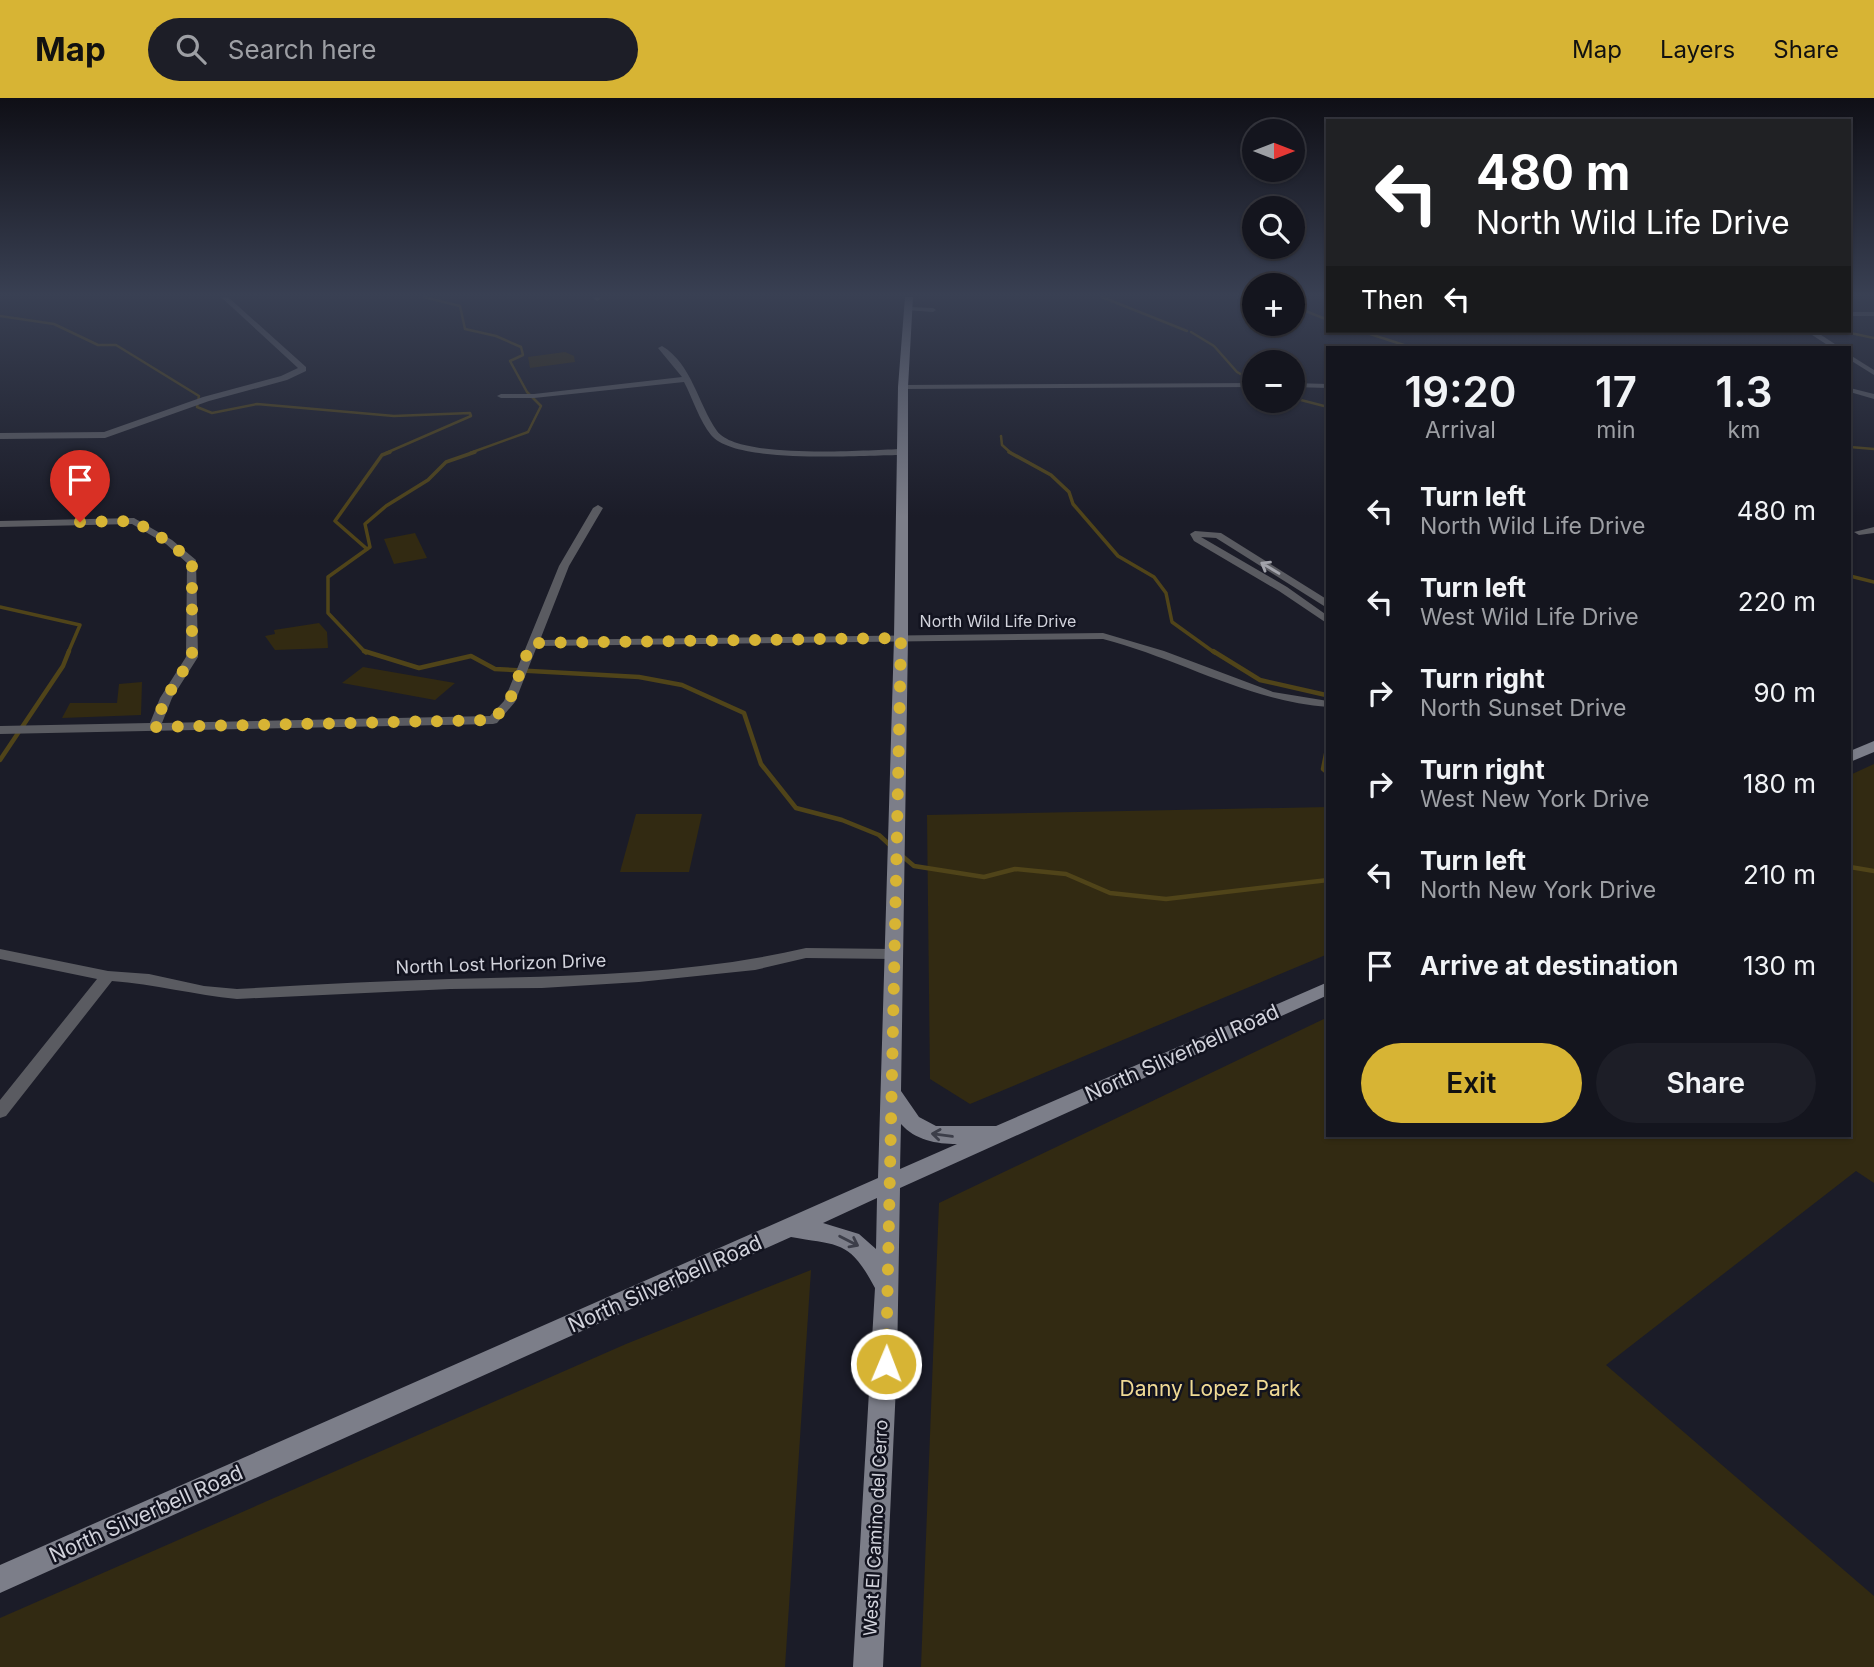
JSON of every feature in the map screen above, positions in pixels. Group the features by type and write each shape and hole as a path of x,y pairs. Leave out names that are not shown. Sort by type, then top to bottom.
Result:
{"street":[{"path":"0,436 105,435 206,399 284,378 300,370"},
{"path":"679,370 715,435 735,445 752,451 766,452 902,452"},
{"name":"West El Camino del Cerro","path":"868,1667 890,1184 904,370"},
{"path":"501,396 523,397 686,379"},
{"path":"903,387 1242,385"},
{"path":"1305,385 1326,386"},
{"path":"1851,390 1874,397"},
{"path":"0,730 493,720 509,702 564,566 598,508"},
{"path":"0,524 134,521 169,542 192,562 192,657 166,698 154,727"},
{"path":"1859,532 1874,530"},
{"path":"1326,603 1218,535 1195,534 1197,539 1283,589 1326,620"},
{"name":"North Wild Life Drive","path":"531,643 1102,636 1148,648 1220,679 1272,697 1326,705"},
{"path":"1851,757 1874,746"},
{"name":"North Lost Horizon Drive","path":"0,954 108,976 149,979 204,991 250,994 639,977 755,965 806,953 894,954"},
{"path":"0,1111 108,976"},
{"name":"North Silverbell Road","path":"0,1579 1326,989"},
{"path":"891,1091 904,1118 922,1131 948,1137 1010,1131"},
{"path":"789,1229 825,1231 853,1240 870,1256 887,1287"}],"green space":[{"path":"415,533 427,558 394,564 384,539"},
{"path":"319,623 327,632 328,648 275,650 265,636 275,634 274,630"},
{"path":"363,667 455,683 435,700 342,683"},
{"path":"142,682 141,715 62,718 70,703 117,703 119,684"},
{"name":"Danny Lopez Park","path":"1874,764 1874,1183 1856,1171 1606,1365 1874,1596 1874,1667 921,1667 939,1203 1326,1018 1326,1137 1851,1137 1851,775"},
{"path":"1326,807 1326,955 970,1104 930,1079 927,815"},
{"path":"636,814 702,814 689,872 620,872"},
{"path":"811,1270 785,1667 0,1667 0,1618 626,1344"}],"waterway":[{"path":"157,370 199,396 197,407 212,413 257,404 394,416 470,413 471,416 386,453"},
{"path":"470,453 528,432 541,406 527,392 515,370"},
{"path":"1235,370 1242,375"},
{"path":"1305,401 1326,406"},
{"path":"1001,436 1002,445 1011,453"},
{"path":"1851,447 1874,449"},
{"path":"367,549 335,521 382,455 390,452"},
{"path":"364,651 328,613 328,577 370,547 365,524 386,506 428,480 446,462 475,452"},
{"path":"1009,452 1051,475 1069,492 1073,504 1118,556 1154,577 1166,593 1172,622 1215,653"},
{"path":"1851,576 1874,582"},
{"path":"0,607 80,625 68,653"},
{"path":"0,760 63,666 69,651"},
{"path":"364,651 419,668 471,656 495,669 639,677 682,685 744,713 761,764 796,808 842,820 879,835 892,847"},
{"path":"1213,651 1260,680 1326,695"},
{"path":"1326,754 1323,769 1326,771"},
{"path":"901,855 914,866 984,877 1015,869 1066,874 1110,893 1166,899 1326,880"},
{"path":"1851,867 1874,871"}],"route":[{"path":"80,522 134,521 169,542 192,562 192,657 166,698 154,727 493,720 509,702 531,643 901,638 894,869 886,1364"}]}
